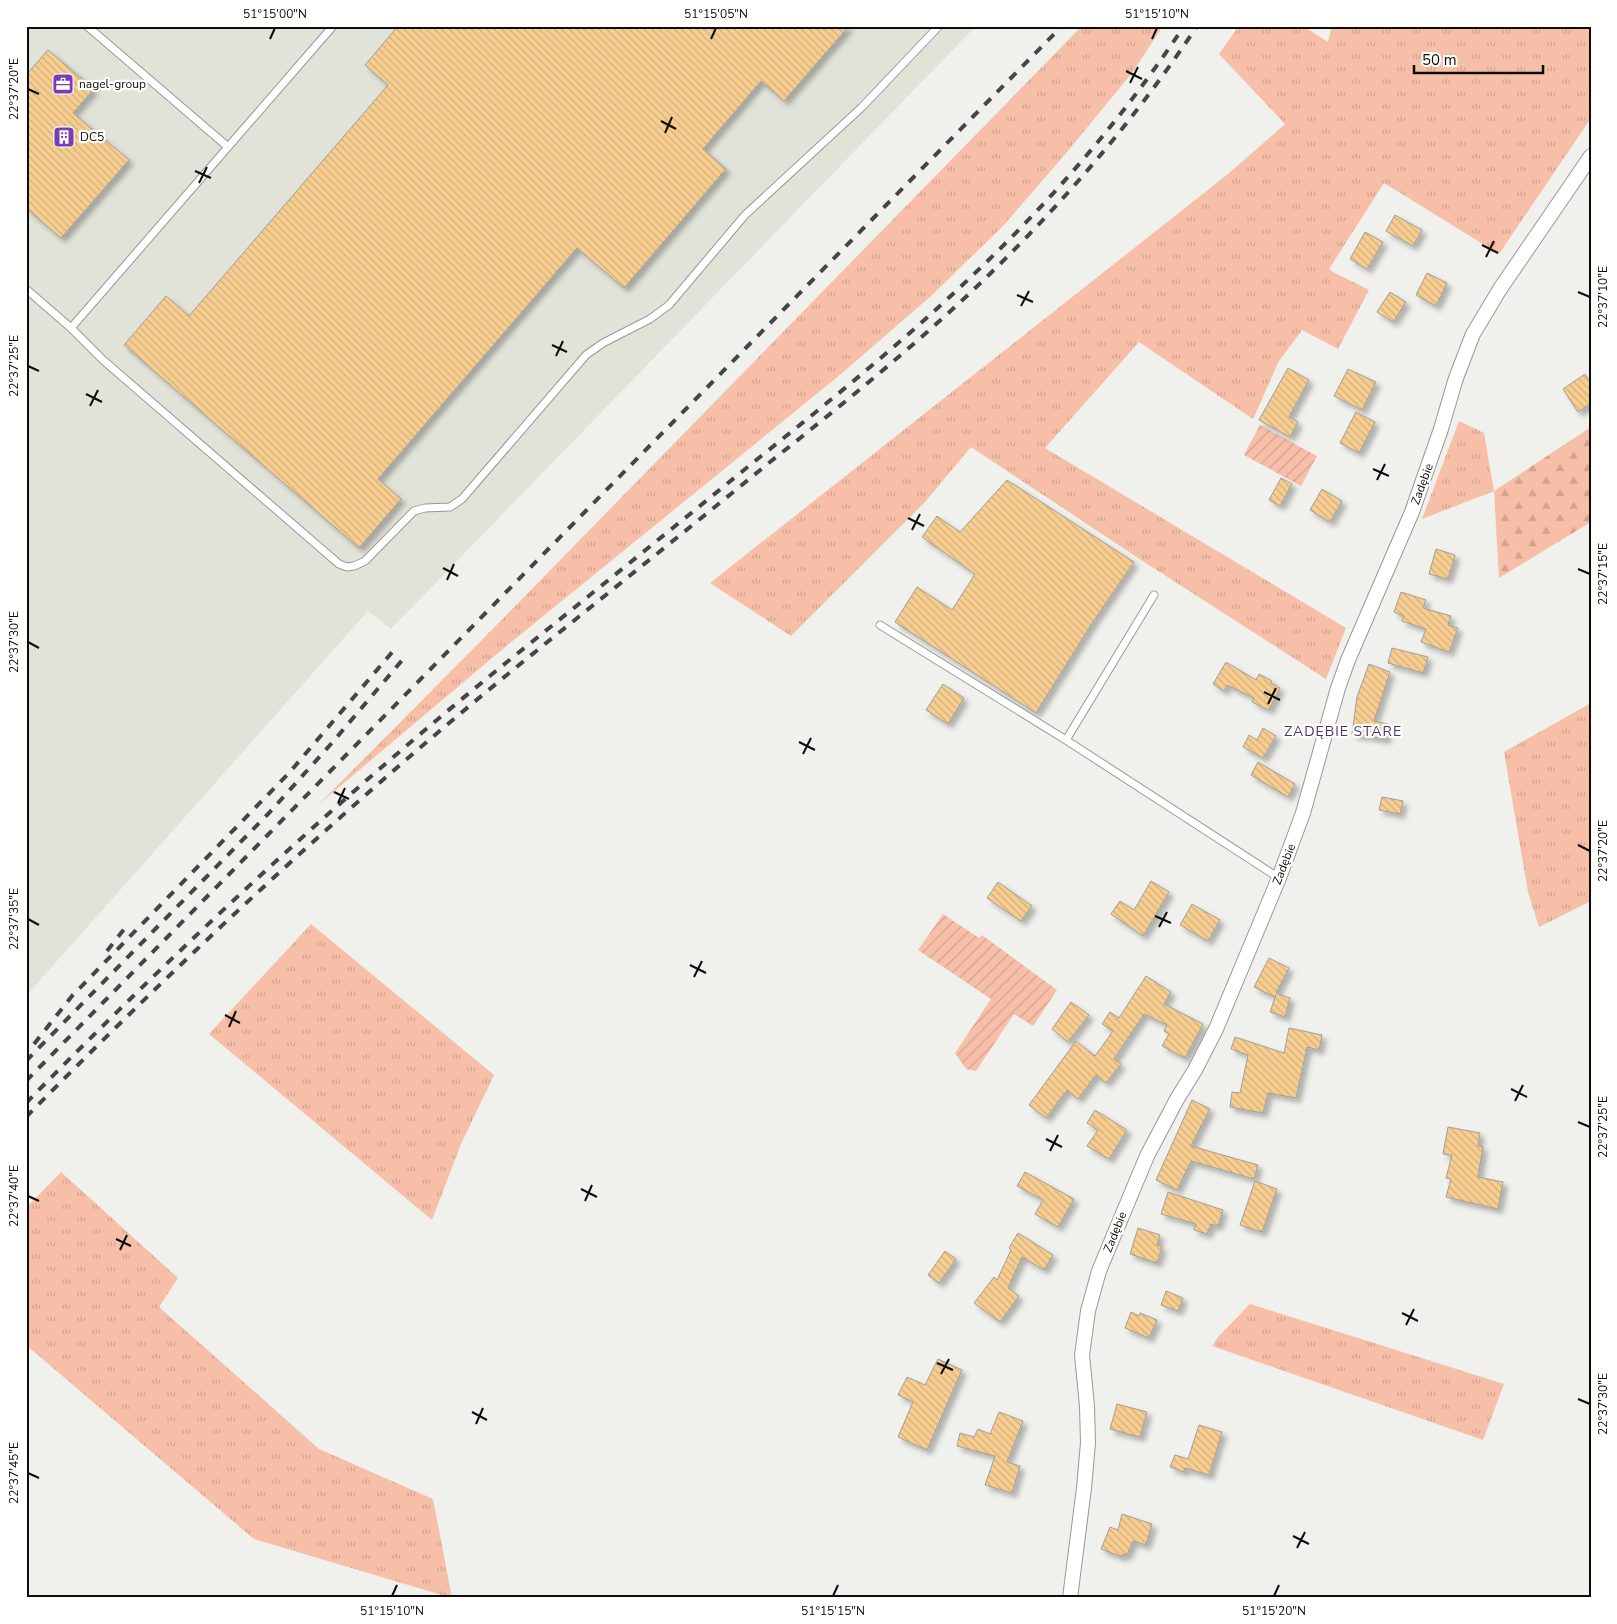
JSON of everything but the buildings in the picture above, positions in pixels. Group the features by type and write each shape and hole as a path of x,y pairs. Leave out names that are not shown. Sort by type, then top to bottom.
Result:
{"street":[{"name":"Zadębie","path":"1070,1598 1087,1463 1088,1426 1082,1355 1084,1336 1093,1290 1109,1245 1143,1165 1212,1036 1279,878 1305,805 1338,688 1348,660 1412,512 1456,378 1473,334 1500,289 1591,156"}],"lane":[{"path":"87,26 228,147"},
{"path":"71,328 333,26"},
{"path":"26,289 71,328 103,360 339,564 347,567 354,566 365,560 414,511 425,508 450,507 462,500 586,356 603,342 650,319 669,305 745,215 862,108 938,26"},
{"path":"1066,740 1154,594"},
{"path":"880,625 1066,740 1279,878"}],"shaded area":[{"path":"26,26 976,26 391,629 368,611 26,996"}],"green space":[{"path":"1082,26 1163,26 1132,73 1003,226 931,296 841,374 498,653 319,804 482,640"},
{"path":"1239,26 1303,26 1328,42 1332,26 1591,26 1591,118 1499,254 1384,183 1329,269 1369,290 1338,349 1302,330 1279,361 1253,419 1139,342 1045,448 1346,628 1326,679 1138,558 971,447 925,502 791,636 710,583 1228,174 1285,124 1219,54"},
{"path":"1459,421 1484,433 1494,491 1422,519"},
{"path":"1260,425 1317,456 1301,486 1244,455"},
{"path":"1591,427 1591,522 1499,578 1494,491"},
{"path":"1591,703 1591,901 1539,927 1528,892 1504,752"},
{"path":"943,914 979,938 982,935 1057,990 1033,1026 1014,1014 976,1071 966,1069 955,1053 991,999 918,950"},
{"path":"311,924 494,1075 461,1144 432,1220 209,1034"},
{"path":"61,1172 178,1278 159,1307 319,1449 433,1499 452,1598 254,1539 26,1345 26,1208"},
{"path":"1250,1304 1504,1384 1483,1440 1212,1346 1218,1337"}],"railway":[{"path":"26,1081 1062,26"},
{"path":"26,1103 260,875 382,767 507,662 839,393 947,299 1002,247 1086,156 1137,93 1184,26"},
{"path":"26,1117 205,941 391,773 519,665 864,386 955,307 1022,242 1085,174 1143,102 1197,26"},
{"path":"34,1044 72,996 289,773 394,650"},
{"path":"26,1061 269,813 404,658"},
{"path":"107,951 125,928"}],"place":[{"name":"nagel-group","path":"63,84"},
{"name":"DC5","path":"64,137"}],"district":[{"name":"ZADĘBIE STARE","path":"1343,731"}]}
